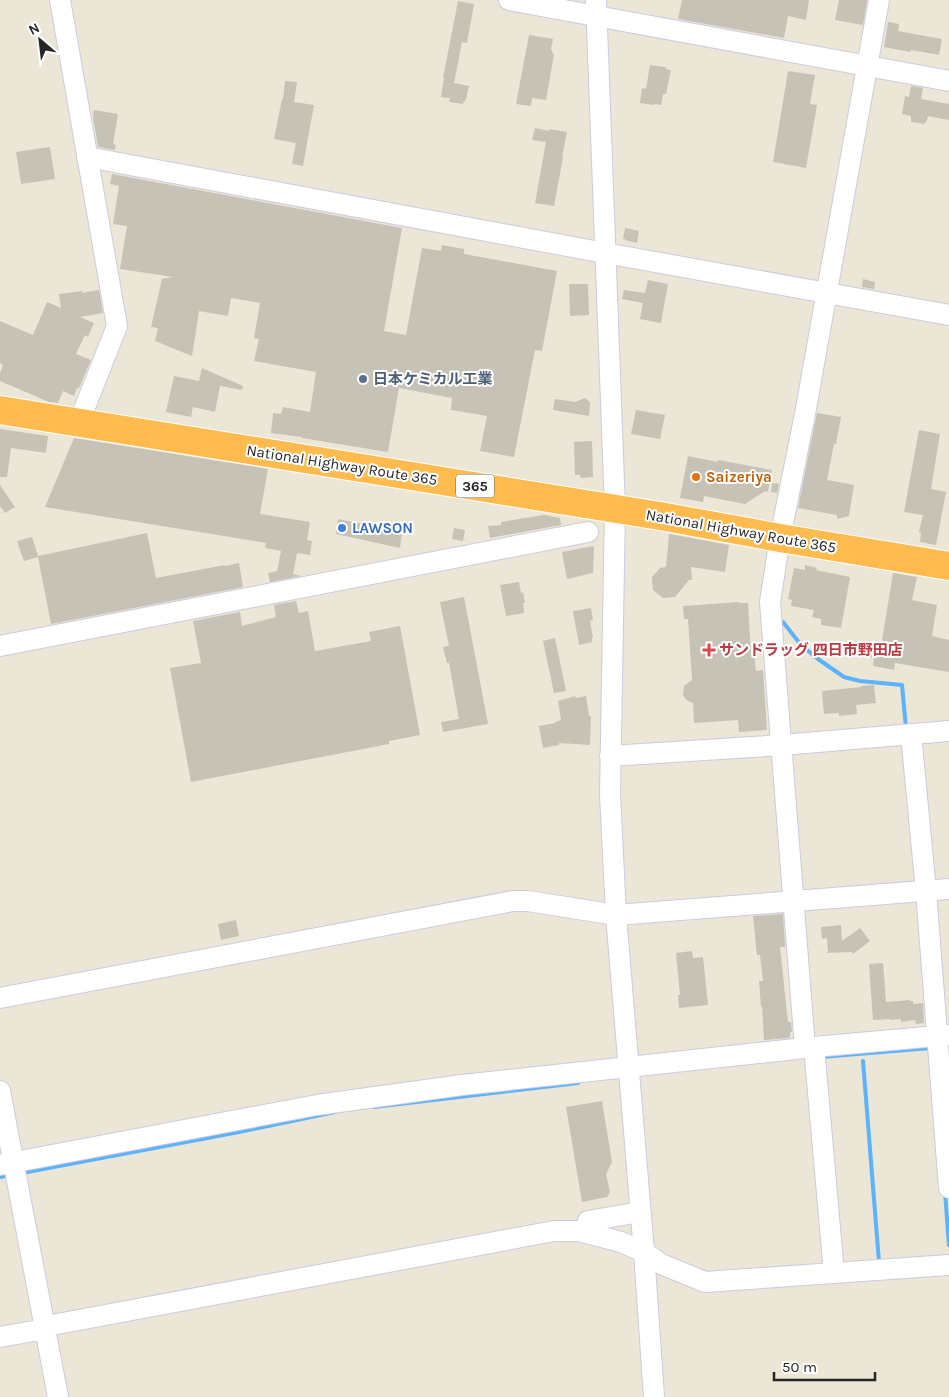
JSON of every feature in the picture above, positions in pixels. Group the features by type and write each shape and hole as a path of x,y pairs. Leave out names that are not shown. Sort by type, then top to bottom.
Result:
{"highway":[{"name":"National Highway Route 365","path":"0,410 660,516 949,566"}],"street":[{"path":"60,0 116,326 79,422"},
{"path":"509,0 596,8 866,66 949,81"},
{"path":"834,1273 812,1052 794,900 770,602 780,538 806,414 879,0"},
{"path":"596,8 615,509 610,794 616,915 654,1397"},
{"path":"87,157 949,315"},
{"path":"0,646 588,532"},
{"path":"610,756 782,745 949,731"},
{"path":"911,734 940,1041 949,1188"},
{"path":"0,998 512,901 528,901 616,915 949,889"},
{"path":"11,1169 317,1104 462,1085 628,1067 940,1041"},
{"path":"0,1091 11,1169 58,1397"},
{"path":"586,1232 588,1221 640,1212"},
{"path":"0,1338 45,1329 52,1325 554,1231 586,1232 621,1242 644,1252 661,1264 706,1282 949,1265"}],"building":[{"path":"682,0 809,0 806,20 788,16 784,38 678,19"},
{"path":"839,0 867,0 863,25 835,20"},
{"path":"458,1 474,4 467,43 462,42 454,83 469,86 463,104 449,102 450,98 441,97"},
{"path":"888,22 899,24 898,31 942,39 939,55 884,47"},
{"path":"529,35 553,39 551,49 554,55 546,100 532,98 531,106 516,104"},
{"path":"650,65 666,67 666,69 671,70 666,94 663,94 661,105 640,103 642,88 646,89"},
{"path":"788,71 815,75 810,104 817,105 806,168 773,162"},
{"path":"285,81 297,82 294,102 314,105 303,166 292,164 296,143 274,139"},
{"path":"911,86 923,88 921,99 949,104 949,120 928,116 924,124 911,122 911,116 902,114 905,96 909,97"},
{"path":"94,110 118,114 113,144 116,145 115,150 98,147 93,117"},
{"path":"535,128 567,132 554,206 535,203 546,142 532,140"},
{"path":"50,147 55,179 21,184 16,152"},
{"path":"112,174 402,228 384,331 406,335 422,248 441,251 442,245 464,249 464,254 557,271 542,351 535,350 514,457 480,451 487,416 451,410 452,398 399,388 388,452 271,433 273,413 281,414 283,407 310,412 316,372 254,361 259,339 254,338 260,303 231,298 228,316 199,311 192,356 155,341 158,328 151,327 162,279 173,277 120,269 127,226 113,224 119,186 110,184"},
{"path":"625,228 639,231 637,243 623,239"},
{"path":"863,279 875,282 874,289 862,287"},
{"path":"648,280 668,284 661,323 640,319 643,303 622,299 624,290 645,293"},
{"path":"569,284 588,284 589,315 570,316"},
{"path":"99,290 103,313 80,317 94,323 88,337 85,335 76,354 91,360 74,396 63,391 58,403 49,402 0,381 3,365 0,363 0,321 33,335 47,302 61,308 59,294"},
{"path":"202,368 243,386 242,390 220,386 215,412 193,407 191,417 166,412 174,376 199,381"},
{"path":"585,398 590,402 589,416 553,410 555,399 575,402"},
{"path":"636,410 665,415 660,439 631,434"},
{"path":"817,413 841,417 827,480 854,485 849,516 837,519 837,515 798,508"},
{"path":"0,429 48,436 46,453 11,448 7,477 0,477"},
{"path":"919,430 940,434 931,489 946,492 936,545 920,542 921,533 919,532 923,515 904,512"},
{"path":"74,438 268,469 260,514 310,522 307,540 312,541 310,555 297,553 293,574 301,576 270,582 268,573 277,571 281,551 265,548 266,543 45,507"},
{"path":"592,441 593,477 581,478 580,475 575,475 574,442"},
{"path":"688,456 772,470 768,492 765,491 745,504 704,496 703,502 680,498"},
{"path":"772,483 779,484 777,493 771,492"},
{"path":"0,485 15,507 5,513 0,506"},
{"path":"544,515 560,518 561,525 490,538 488,526 501,525 501,522"},
{"path":"338,519 402,532 400,548 336,534"},
{"path":"454,528 465,530 463,541 452,539"},
{"path":"147,533 156,578 239,563 243,587 51,624 38,557 24,561 17,541 32,537 38,556"},
{"path":"669,534 729,545 725,572 691,567 692,580 689,580 675,597 663,598 653,590 652,577 660,568 666,567"},
{"path":"594,546 593,573 567,579 562,552"},
{"path":"805,565 817,568 816,570 850,577 841,628 821,625 821,619 812,617 814,610 791,606 792,600 788,599 794,568 805,570"},
{"path":"893,573 917,577 912,600 937,605 932,636 949,640 949,672 895,663 894,670 873,666 874,658 862,656 864,644 881,647"},
{"path":"519,582 525,603 523,603 524,613 506,616 500,585"},
{"path":"464,597 488,724 443,732 441,722 459,719 449,663 447,663 443,647 449,646 440,602"},
{"path":"296,601 299,613 308,611 315,651 371,641 369,632 400,626 420,735 389,741 389,744 191,782 170,668 201,663 193,621 240,612 242,626 276,617 274,605"},
{"path":"748,603 751,654 754,654 756,671 763,670 767,730 739,732 738,720 694,723 693,703 683,696 684,686 692,680 688,619 684,619 683,606"},
{"path":"591,608 593,620 590,621 592,642 579,645 573,611"},
{"path":"555,638 566,691 554,693 543,641"},
{"path":"874,685 876,703 856,705 857,714 839,716 839,713 824,714 822,691"},
{"path":"575,696 576,698 586,696 589,716 591,716 590,745 559,743 559,745 543,748 539,726 556,723 561,720 558,701"},
{"path":"783,914 785,947 780,947 788,1022 791,1022 792,1032 790,1032 790,1038 764,1040 759,981 763,981 760,955 757,955 753,916"},
{"path":"236,920 239,936 221,940 218,924"},
{"path":"841,925 842,941 860,928 870,941 853,954 852,952 826,953 828,952 827,938 822,939 821,927"},
{"path":"692,951 693,958 703,957 708,1005 679,1008 678,995 680,995 676,953"},
{"path":"883,963 886,1002 910,1000 913,1001 913,1004 923,1003 924,1023 916,1024 915,1020 901,1022 901,1019 873,1020 869,964"},
{"path":"602,1101 612,1162 606,1174 610,1192 607,1197 582,1202 566,1107"}],"waterway":[{"path":"783,622 801,645 844,677 860,681 902,685 906,728"},
{"path":"821,1057 931,1048"},
{"path":"863,1061 879,1262"},
{"path":"374,1107 578,1083"},
{"path":"22,1173 335,1112"},
{"path":"0,1177 11,1175"},
{"path":"945,1192 949,1245"}],"place":[{"name":"日本ケミカル工業","path":"363,379"},
{"name":"Saizeriya","path":"696,477"},
{"name":"LAWSON","path":"342,528"},
{"name":"サンドラッグ 四日市野田店","path":"709,650"}]}
